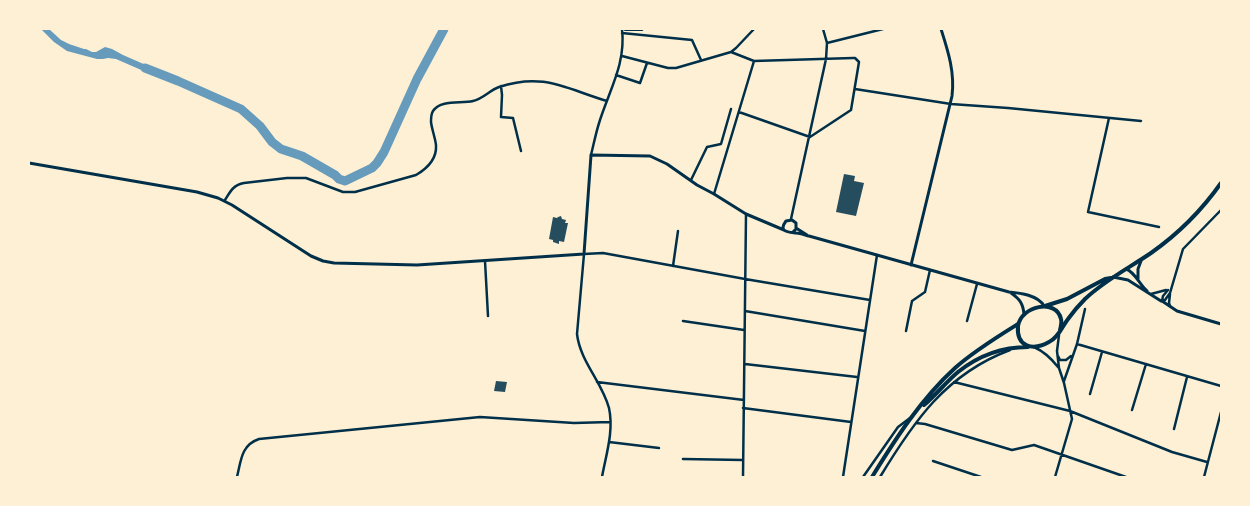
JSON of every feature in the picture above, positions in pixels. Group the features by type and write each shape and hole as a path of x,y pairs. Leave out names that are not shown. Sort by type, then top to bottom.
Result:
{"main road":[{"path":"872,477 914,413 960,371 971,363 997,351 1032,347 1050,342 1085,299 1112,277 1142,259 1172,236 1203,206 1221,183"},
{"path":"918,409 956,367 982,347 1018,324 1024,314 1032,308 1067,299 1112,277"},
{"path":"1044,306 1054,310 1059,315 1061,320 1060,332"},
{"path":"1018,324 1020,340 1025,345 1032,347"}],"street":[{"path":"623,30 643,29"},
{"path":"622,56 668,68 676,68 731,52 754,29"},
{"path":"792,218 826,59 827,43 823,29"},
{"path":"827,43 883,29"},
{"path":"911,265 951,104 953,73 941,29"},
{"path":"602,477 609,442 610,413 581,350 577,334 591,155 600,121 622,56 623,30"},
{"path":"623,30 692,40 701,60"},
{"path":"731,52 754,61 853,58 858,60 859,64 850,112 810,137"},
{"path":"714,194 754,61"},
{"path":"616,75 640,83 647,63"},
{"path":"225,200 233,188 244,183 287,178 306,178 343,192 355,192 416,175 426,170 431,164 434,155 436,146 431,117 438,106 476,100 486,96 497,87 515,82 532,80 562,85 607,101"},
{"path":"500,86 502,95 501,117 513,118 521,151"},
{"path":"855,89 951,104 1140,121"},
{"path":"691,180 707,147 721,144 731,109"},
{"path":"739,112 810,137"},
{"path":"1109,118 1088,212 1159,227"},
{"path":"591,155 650,156 667,164 746,214 789,233 793,232 809,236 1029,296 1042,302 1044,306"},
{"path":"29,163 207,194 225,200 317,259 328,262 417,265 603,253 870,300"},
{"path":"1171,307 1169,303 1171,287 1183,249 1221,210"},
{"path":"743,477 746,214"},
{"path":"770,224 780,224 792,218"},
{"path":"792,218 796,223 796,228 793,232"},
{"path":"784,230 785,221"},
{"path":"796,228 809,236"},
{"path":"673,266 678,231"},
{"path":"843,477 877,255"},
{"path":"1140,284 1138,269 1142,259"},
{"path":"485,261 488,316"},
{"path":"1126,269 1132,272 1140,284 1151,294"},
{"path":"906,331 912,301 925,292 930,270"},
{"path":"1112,277 1128,280 1177,310 1221,324"},
{"path":"967,321 978,283"},
{"path":"1162,301 1164,294 1171,287"},
{"path":"1151,294 1168,290"},
{"path":"1009,292 1021,302 1024,314"},
{"path":"1162,301 1170,294"},
{"path":"1064,383 1077,344 1085,309"},
{"path":"745,311 866,331"},
{"path":"683,321 744,330"},
{"path":"1055,477 1072,419 1057,355 1060,332"},
{"path":"1077,344 1221,386"},
{"path":"880,477 902,441 945,389 971,369 994,356 1019,347"},
{"path":"1032,347 1050,357 1059,368"},
{"path":"1090,394 1102,352"},
{"path":"1057,355 1060,360 1066,360 1072,355"},
{"path":"744,364 858,378"},
{"path":"1132,410 1146,364"},
{"path":"1174,428 1188,376"},
{"path":"597,382 744,400"},
{"path":"954,382 1070,411 1172,452 1207,462"},
{"path":"743,408 851,422"},
{"path":"1204,477 1221,412"},
{"path":"863,477 898,427 914,413"},
{"path":"921,416 925,424"},
{"path":"237,477 246,447 253,441 260,439 480,417 574,423 610,422"},
{"path":"916,423 1012,450 1034,445 1126,477"},
{"path":"609,442 659,448"},
{"path":"683,459 743,460"},
{"path":"933,461 981,477"}],"water":[{"path":"41,29 49,29 61,40 92,52 105,47 112,49 155,69 155,76 116,59 97,59 67,51 54,42"}],"building":[{"path":"844,174 855,176 854,181 864,183 856,216 836,212"},
{"path":"561,216 562,219 566,220 565,223 568,223 564,242 559,241 559,244 549,239 553,217"},
{"path":"496,381 507,382 505,392 494,391"}],"waterway":[{"path":"145,68 241,109 281,149 302,156 345,181 372,168 377,163 384,152 417,79 444,29"}]}
